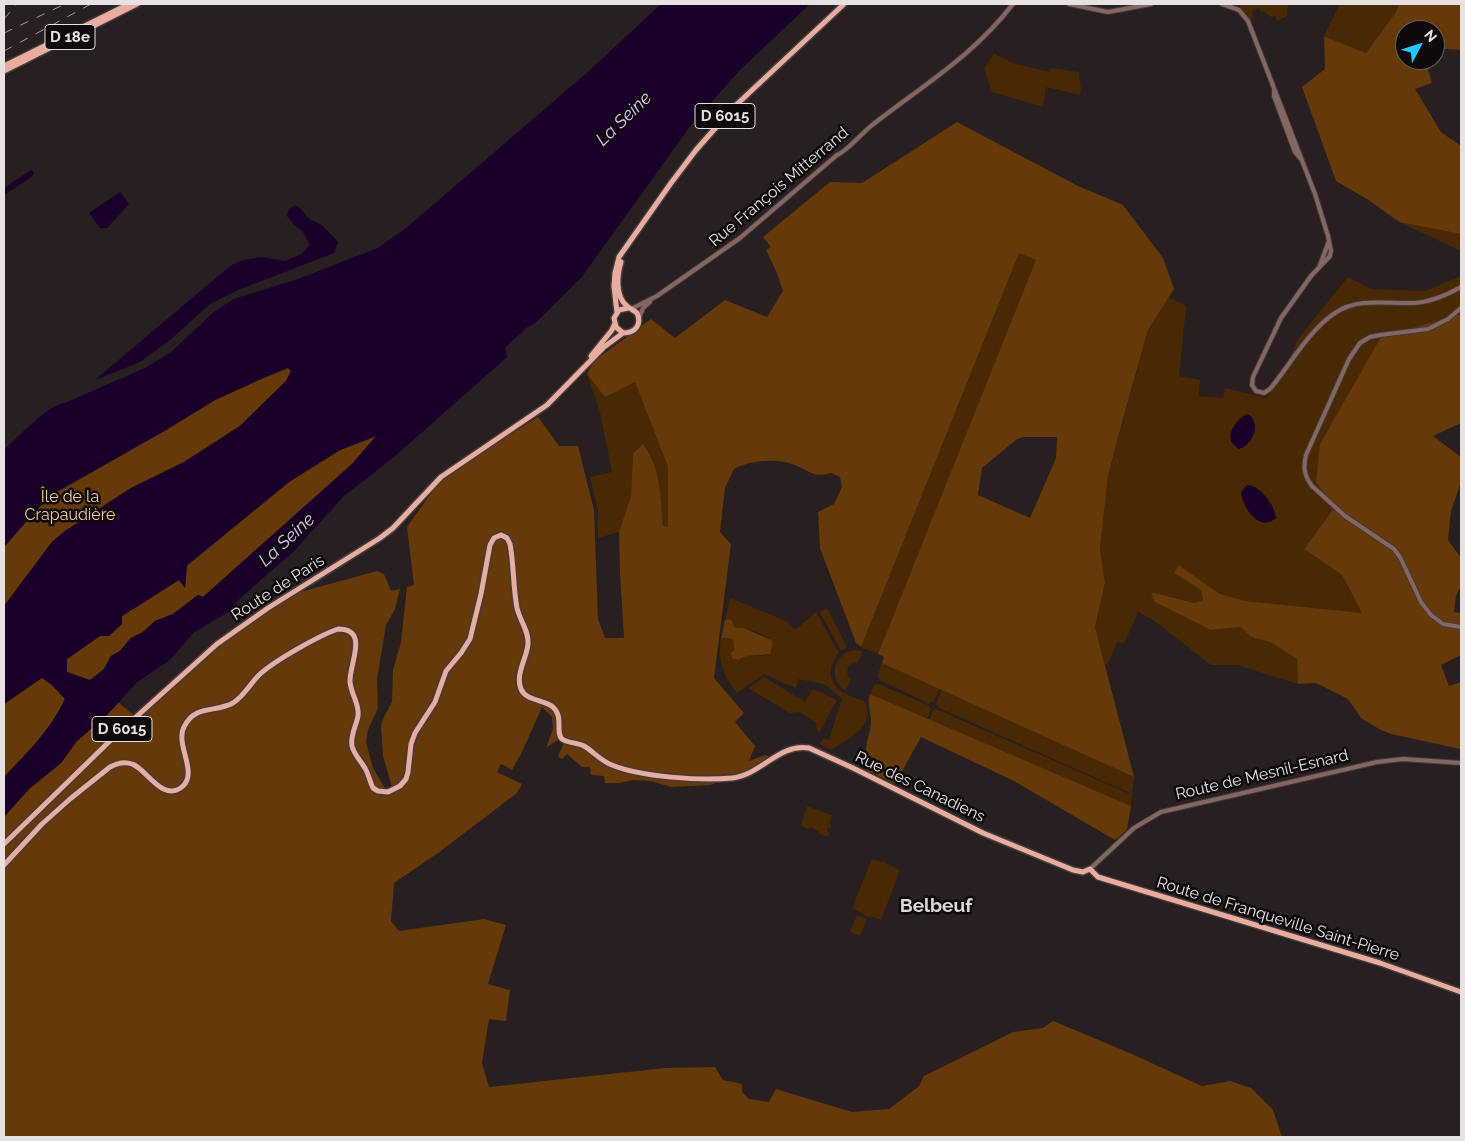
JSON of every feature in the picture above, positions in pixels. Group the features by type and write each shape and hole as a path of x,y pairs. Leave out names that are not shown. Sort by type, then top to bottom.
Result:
{"main road":[{"name":"D 18e","path":"4,66 129,4"},
{"name":"D 18e","path":"4,70 137,4"},
{"name":"D 6015","path":"617,313 614,273 620,257 626,245 686,163 718,123 748,92 844,4"},
{"name":"D 6015","path":"626,245 618,276 621,298 630,308"},
{"path":"630,308 637,313 639,318 637,328 631,332 623,333 615,324 614,318 622,309 630,308"},
{"name":"D 6015","path":"579,372 615,324"},
{"name":"D 6015","path":"579,372 604,347 623,333"},
{"name":"Route de Paris","path":"4,844 90,760 207,652 237,628 380,538 393,528 441,477 546,405 579,372"},
{"name":"Rue des Canadiens","path":"4,865 42,824 110,766 127,762 135,765 163,789 174,790 183,786 188,772 182,743 182,732 191,717 203,710 232,704 268,668 307,644 338,629 345,629 352,633 356,644 350,679 358,710 352,738 354,751 367,771 373,788 382,792 388,792 400,786 406,779 408,772 411,744 415,733 435,702 446,671 470,639 490,545 492,540 498,535 504,536 510,544 517,608 528,636 528,649 520,675 520,685 527,696 549,705 556,711 560,720 560,734 563,740 585,747 601,760 626,770 712,779 741,776 791,748 809,748 990,836 1077,872 1090,869"},
{"name":"Route de Franqueville Saint-Pierre","path":"1090,869 1098,877 1388,966 1461,992"}],"street":[{"name":"Rue François Mitterrand","path":"656,296 740,238 837,155 844,152 847,146 870,127 941,75 989,32 1013,4"},
{"path":"1069,4 1108,12 1151,4"},
{"path":"1222,4 1235,8 1246,17 1315,194 1331,245 1330,256 1320,266 1276,327 1252,378 1252,384 1257,392 1264,393 1270,389 1325,320 1344,308 1361,302 1424,301 1461,287"},
{"path":"1320,266 1328,247 1329,239"},
{"path":"630,308 656,296"},
{"path":"639,318 643,308 656,296"},
{"path":"1461,308 1448,319 1428,329 1370,337 1360,343 1349,359 1306,455 1303,467 1312,486 1345,516 1394,549 1400,557 1420,602 1431,615 1443,624 1461,628"},
{"name":"Route de Mesnil-Esnard","path":"1090,869 1134,828 1161,812 1377,762 1403,760 1461,763"}],"shaded area":[{"path":"1239,4 1288,4 1287,16 1277,21 1275,16 1271,17 1263,11 1261,12 1258,8 1252,11 1254,18 1251,19 1241,9"},
{"path":"1340,4 1399,4 1396,12 1366,53 1324,36"},
{"path":"994,54 1013,63 1049,72 1052,68 1079,72 1081,90 1079,95 1046,87 1043,107 992,92 984,68"},
{"path":"1399,222 1461,234 1461,251"},
{"path":"1019,252 1037,260 878,654 861,647"},
{"path":"1461,276 1461,314 1381,337 1316,482 1334,508 1304,549 1342,575 1363,614 1245,601 1218,593 1179,565 1175,573 1201,590 1203,600 1194,603 1151,592 1211,630 1241,627 1251,637 1270,642 1297,659 1298,684 1237,665 1211,665 1153,620 1138,612 1124,644 1117,642 1108,664 1105,665 1095,627 1105,583 1100,548 1108,476 1148,330 1169,297 1186,306 1179,376 1200,380 1199,396 1223,398 1225,388 1266,398 1279,381 1298,339 1348,277 1371,289 1425,291"},
{"path":"587,374 605,396 635,382 668,467 668,527 663,527 658,475 633,454 631,496 619,532 598,538 598,510 590,477 612,472 600,412"},
{"path":"730,598 786,621 795,630 816,612 839,653 835,657 831,668 834,684 842,692 864,701 867,717 859,731 831,750 820,744 823,738 829,740 842,698 824,684 798,679 796,688 764,674 737,693 722,667 720,653 721,638 733,639 734,650 741,660 747,656 768,655 773,642 766,636 756,632 735,628 730,619 725,620"},
{"path":"827,608 847,647 841,651 820,612"},
{"path":"855,650 862,651 858,663 851,664 847,670 847,674 851,679 846,691 836,680 835,667 837,661 842,656"},
{"path":"882,663 940,688 934,701 929,704 880,680 877,676"},
{"path":"764,677 805,702 813,689 837,700 820,732 817,731 816,723 800,712 790,713 748,688"},
{"path":"878,684 928,705 931,709 927,719 870,694 874,685"},
{"path":"942,689 1134,777 1132,794 939,708 936,704"},
{"path":"936,709 1132,795 1131,806 929,720 933,710"},
{"path":"807,806 834,816 831,817 829,824 832,825 831,828 828,827 827,831 830,833 828,837 819,834 819,832 810,827 809,829 801,826"},
{"path":"872,859 882,861 900,870 881,920 871,916 870,918 852,908"},
{"path":"857,915 867,919 860,936 850,932"}],"green space":[{"path":"1399,4 1461,4 1461,50 1445,49 1445,20 1395,20 1395,70 1428,70 1432,83 1415,89 1441,132 1461,146 1461,234 1399,222 1370,201 1336,181 1302,87 1325,69 1324,36 1366,53 1396,12"},
{"path":"957,122 1078,186 1123,205 1163,258 1174,289 1148,330 1108,476 1100,548 1105,583 1095,627 1134,777 882,663 884,657 878,654 1036,260 1019,253 861,647 856,643 820,548 818,512 834,504 842,487 840,477 831,473 812,474 795,465 780,461 756,462 734,469 725,488 720,532 731,544 714,678 744,713 735,722 755,746 749,761 765,755 770,757 740,774 717,776 716,783 710,785 671,787 651,781 633,780 620,783 605,783 604,776 591,775 590,767 582,767 567,754 562,759 558,757 564,742 559,739 546,748 553,729 552,717 542,707 512,770 501,764 497,772 522,784 517,793 438,853 394,883 391,921 399,931 484,919 506,925 488,984 510,990 506,1021 489,1019 482,1063 489,1087 665,1068 715,1067 723,1080 742,1084 742,1092 749,1099 769,1102 776,1089 852,1112 889,1109 919,1086 924,1076 1013,1032 1043,1028 1053,1021 1202,1086 1230,1081 1251,1088 1273,1110 1282,1137 4,1137 4,817 29,789 61,763 76,742 118,702 138,719 244,625 293,594 377,571 384,574 391,591 400,589 395,609 386,625 377,679 378,708 368,730 366,742 373,768 386,790 392,787 383,756 381,726 392,702 393,670 401,642 407,587 414,585 407,527 442,478 538,417 559,446 578,446 594,510 598,619 605,638 624,638 619,532 631,496 633,454 643,444 654,464 659,484 663,526 668,527 668,467 635,382 605,397 587,374 594,361 651,319 675,338 725,300 767,317 783,291 766,250 771,247 763,237 830,182 862,183","holes":["1023,437 1057,437 1056,458 1030,518 978,495 982,468 1017,439"]},
{"path":"1461,314 1461,423 1433,436 1461,457 1461,482 1451,511 1448,540 1461,558 1461,585 1456,596 1454,612 1461,613 1461,655 1441,665 1449,686 1461,682 1461,749 1391,734 1379,729 1361,718 1348,699 1316,683 1298,684 1297,659 1270,642 1251,637 1241,627 1211,630 1155,602 1151,592 1194,603 1203,600 1201,590 1174,573 1179,565 1218,593 1245,601 1362,613 1342,575 1304,549 1334,508 1316,482 1320,444 1381,337"},
{"name":"Île de la Crapaudière","path":"288,368 291,371 286,381 240,426 184,462 131,488 65,531 52,542 4,606 4,547 39,507 55,493 215,400"},
{"path":"377,436 352,464 203,597 198,595 173,614 155,621 143,632 131,638 120,651 111,656 104,669 90,681 67,672 67,659 100,636 122,616 179,580 185,587 187,566 289,482 340,450"},
{"path":"730,619 735,628 744,628 771,640 773,642 770,654 747,656 738,660 732,658 731,653 734,650 733,639 721,638 725,620"},
{"path":"42,677 65,699 53,721 4,777 4,704"},
{"path":"870,694 1131,806 1127,830 1115,840 1014,781 921,737 895,784 866,770 866,748 871,724"}],"water":[{"name":"La Seine","path":"661,4 810,4 739,71 691,125 581,278 533,325 527,327 505,348 507,357 394,457 344,496 294,551 237,601 232,610 194,632 170,660 137,682 109,713 76,742 61,763 29,789 4,817 4,777 46,731 65,699 52,685 42,678 4,704 4,606 52,542 65,531 131,488 184,462 240,426 286,381 291,371 288,368 215,400 55,493 39,507 4,547 4,450 33,422 51,409 145,368 170,353 215,311 234,299 298,279 378,248 405,229 589,71","holes":["376,436 352,464 203,597 198,595 173,614 155,621 143,632 131,638 120,651 111,656 104,669 90,680 67,672 67,659 100,636 109,636 122,624 122,616 179,580 185,588 187,565 289,482 340,450"]},
{"path":"31,170 34,172 33,176 4,195 4,188"},
{"path":"120,192 129,204 107,228 100,228 89,213"},
{"path":"295,205 310,220 322,225 338,242 334,253 238,290 210,304 170,340 140,362 95,380 230,266 243,260 262,257 285,261 301,254 310,245 303,232 287,216 289,209"},
{"path":"1248,414 1254,423 1254,433 1252,439 1239,449 1231,440 1232,431 1237,422"},
{"path":"1248,485 1258,489 1266,497 1273,508 1276,518 1264,523 1253,517 1242,499 1241,493"}],"railway":[{"path":"4,19 17,4"},
{"path":"4,33 65,4"},
{"path":"4,51 91,4"}],"district":[{"name":"Belbeuf","path":"936,906"}]}
